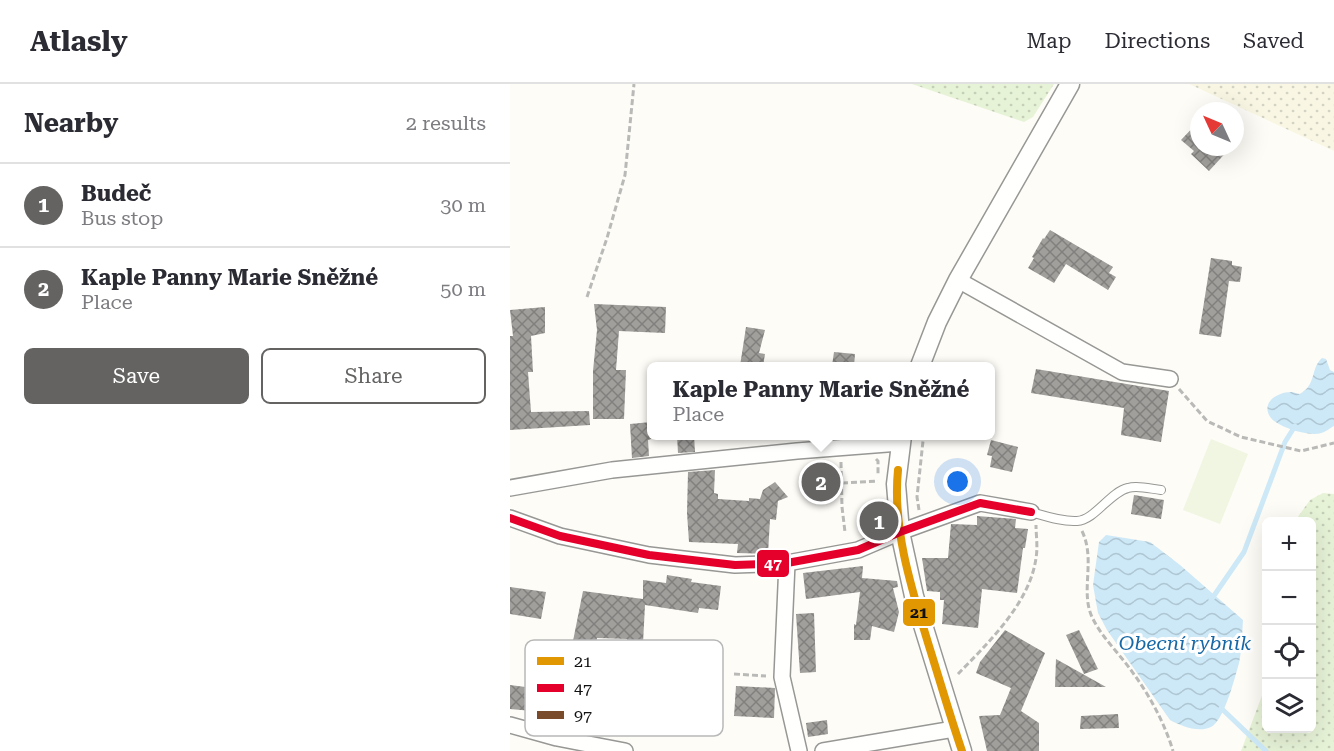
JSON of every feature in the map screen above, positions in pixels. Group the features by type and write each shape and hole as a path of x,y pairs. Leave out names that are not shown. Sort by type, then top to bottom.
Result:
{"street":[{"path":"922,362 937,322 958,280 1070,84"},
{"path":"958,280 1122,372 1170,379"},
{"path":"510,488 612,470 892,440"},
{"path":"901,440 896,484 900,532 914,596 962,751"},
{"path":"510,518 560,536 649,555 735,565 787,563 858,550 920,524 980,503 1031,512"},
{"path":"787,563 782,677 799,751"},
{"path":"510,725 525,729"},
{"path":"823,751 954,729"},
{"path":"550,736 625,751"}],"lane":[{"path":"1031,512 1077,522 1090,516 1124,489 1131,487 1161,490"}],"path":[{"path":"587,297 625,175 634,84"},
{"path":"1170,379 1207,421 1241,437 1300,451 1334,443"},
{"path":"920,524 917,497 923,441"},
{"path":"845,532 842,483 878,481"},
{"path":"958,674 991,639 1023,594 1033,572 1037,556 1036,525 1031,512"},
{"path":"1077,522 1086,538 1089,553 1088,602 1091,615 1099,630 1147,694 1173,751"},
{"path":"734,674 782,677"}],"shaded area":[{"path":"1189,84 1334,84 1334,151 1244,109 1244,102 1228,102"}],"green space":[{"path":"912,84 1054,84 1033,117 1024,122"},
{"path":"1211,439 1248,454 1220,524 1183,510"},
{"path":"1323,493 1334,494 1334,751 1241,751 1262,696 1262,733 1316,733 1316,517 1298,517 1310,500"}],"water":[{"path":"1322,358 1326,359 1330,370 1334,372 1334,426 1323,432 1309,434 1285,427 1272,419 1267,410 1273,398 1291,392 1300,394 1305,390"},
{"name":"Obecní rybník","path":"1106,535 1150,542 1243,620 1240,658 1235,678 1225,708 1211,727 1195,729 1170,720 1107,630 1098,613 1093,585 1099,542"}],"building":[{"path":"1190,130 1190,148 1181,140"},
{"path":"1193,156 1223,156 1209,171"},
{"path":"1050,230 1113,267 1109,273 1116,277 1108,290 1066,264 1054,283 1028,268 1043,238"},
{"path":"1211,258 1232,261 1232,265 1242,267 1240,282 1229,281 1221,337 1199,334"},
{"path":"594,304 666,307 665,333 619,331 616,370 626,370 624,419 593,419 593,371 597,330"},
{"path":"545,307 545,333 531,336 533,372 528,372 531,412 589,411 590,425 510,430 510,336 513,336 510,310"},
{"path":"746,327 765,330 759,353 765,354 764,362 741,362"},
{"path":"834,352 855,354 854,362 833,362"},
{"path":"1036,369 1169,391 1161,442 1121,435 1124,408 1031,393"},
{"path":"647,422 649,456 632,458 630,424"},
{"path":"677,440 694,440 695,452 678,453"},
{"path":"991,440 1018,447 1012,472 990,467 992,456 987,455"},
{"path":"715,470 714,493 718,494 718,499 749,501 749,498 760,499 763,490 775,482 788,497 778,501 776,520 770,519 768,554 737,553 738,544 689,542 688,472"},
{"path":"815,470 839,472 839,493 815,495 803,493 803,477 806,477 806,472"},
{"path":"1134,495 1164,500 1161,519 1131,514"},
{"path":"977,516 1016,519 1015,528 1028,529 1017,593 982,589 978,628 942,624 944,600 940,600 940,592 927,591 922,558 948,558 951,524 977,525"},
{"path":"863,566 862,578 897,581 898,587 893,588 899,612 894,632 872,626 870,640 854,640 854,624 856,625 860,592 806,599 803,573"},
{"path":"667,575 692,579 691,582 721,586 718,610 699,608 698,613 645,605 643,640 597,638 597,640 573,640 583,591 643,599 643,580 666,583"},
{"path":"510,587 546,592 541,619 510,614"},
{"path":"814,613 816,672 800,673 796,614"},
{"path":"1005,630 1045,653 1021,711 1039,723 1039,751 987,751 979,716 1000,715 1011,688 976,673 980,662"},
{"path":"1079,630 1098,669 1084,674 1066,635"},
{"path":"1056,659 1106,687 1055,687"},
{"path":"510,685 525,687 525,710 510,709"},
{"path":"736,686 775,688 774,718 734,716"},
{"path":"1118,714 1119,728 1080,729 1081,716"},
{"path":"827,720 828,734 808,737 806,723"}],"waterway":[{"path":"1211,600 1244,552 1285,442 1295,426"},
{"path":"1221,708 1266,751"}],"transit line":[{"name":"21","path":"898,470 898,515 910,581 962,751"},
{"name":"47","path":"510,518 560,536 649,555 735,565 787,563 858,550 980,503 1031,512"}],"place":[{"name":"Kaple Panny Marie Sněžné","path":"821,482"},
{"name":"Budeč","path":"879,521"}]}
